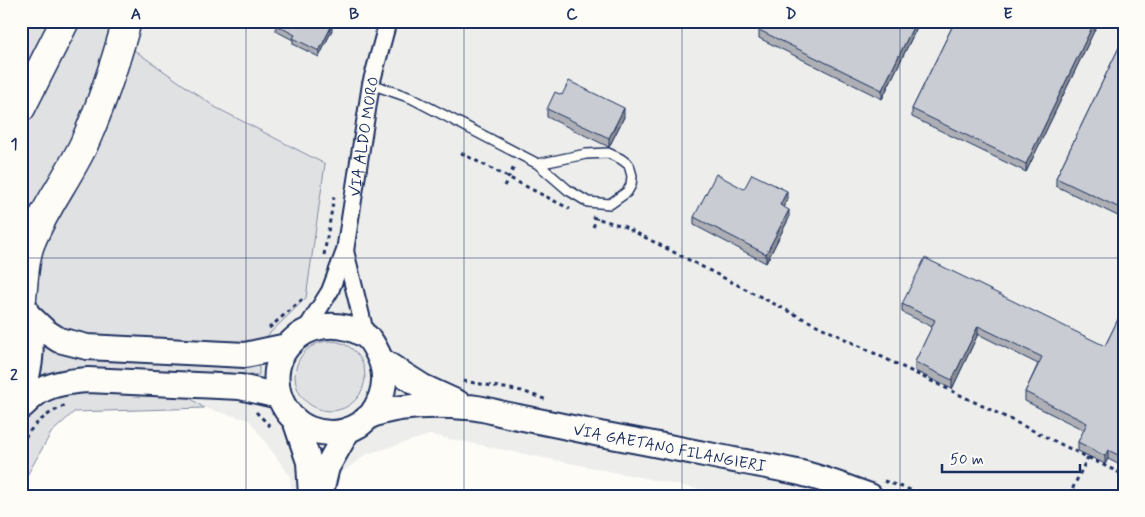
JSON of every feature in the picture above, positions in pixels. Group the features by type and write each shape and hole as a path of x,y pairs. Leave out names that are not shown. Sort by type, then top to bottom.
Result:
{"highway":[{"path":"21,76 50,21"},
{"path":"21,108 65,21"},
{"path":"23,303 26,258 30,243 43,216 69,174 100,108 127,21"}],"street":[{"name":"VIA ALDO MORO","path":"296,339 330,291 345,252 371,84 388,21"},
{"name":"VIA ALDO MORO","path":"345,252 366,336"},
{"path":"23,303 44,331 59,340 87,347 244,355 296,339 325,325 345,327 366,336 382,361 384,372 382,395 378,406 370,415 360,424 348,430 334,433 285,425"},
{"path":"21,393 29,371 31,355 23,303"},
{"path":"296,339 281,357 276,383 279,396 288,413 285,425 309,462 311,496"},
{"name":"VIA GAETANO FILANGIERI","path":"382,361 423,387 467,406 800,473 870,496"},
{"path":"21,407 40,391 54,385 70,381 88,380 240,387 279,396"},
{"name":"VIA GAETANO FILANGIERI","path":"370,415 405,408 467,406"},
{"path":"320,496 328,467 348,430"}],"lane":[{"path":"371,84 411,98 538,164 568,190 588,202 610,204 626,192 631,185 632,176 628,165 621,159 608,153 586,154 538,164"}],"path":[{"path":"461,153 573,210"},
{"path":"504,186 520,155"},
{"path":"589,216 623,226 792,313 1124,475"},
{"path":"262,332 307,295"},
{"path":"21,445 27,434 44,417 64,405 71,404"},
{"path":"249,411 256,412 285,425"},
{"path":"1069,496 1088,458"}],"shaded area":[{"path":"21,21 132,21 121,41 215,107 325,164 306,298 264,339 223,366 249,367 257,365 259,367 259,375 212,372 165,380 204,408 74,412 51,433 21,486"},
{"path":"132,21 1124,21 1124,496 733,496 430,435 367,454 310,496 291,496 290,476 249,420 204,408 164,380 215,107 121,41"},
{"path":"337,341 350,347 359,356 363,362 365,376 363,390 355,401 344,409 323,411 316,409 305,401 297,390 295,369 297,362 305,351 316,343"}],"building":[{"path":"278,21 326,21 332,25 319,51 293,38 295,35 276,25"},
{"path":"763,21 916,21 882,90 759,30"},
{"path":"955,21 1095,21 1026,164 912,109"},
{"path":"1124,37 1124,210 1056,178"},
{"path":"569,81 624,108 609,138 547,109 555,92 562,95"},
{"path":"716,174 744,189 752,174 787,191 780,205 789,210 766,254 694,217"},
{"path":"925,258 1105,346 1124,307 1124,458 1108,450 1105,456 1078,442 1087,423 1025,392 1042,357 978,326 952,380 915,362 935,320 902,304"}]}
